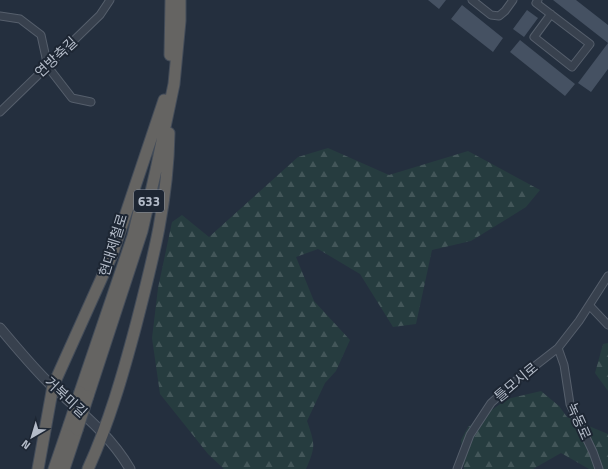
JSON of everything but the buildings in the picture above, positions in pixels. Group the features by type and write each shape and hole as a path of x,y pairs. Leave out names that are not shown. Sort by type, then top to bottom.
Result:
{"highway":[{"name":"현대제철로","path":"167,101 171,0"},
{"name":"현대제철로","path":"54,469 73,427 142,231 178,51 180,0"},
{"path":"38,469 53,386 112,255 167,101"},
{"path":"88,469 104,435 129,350 156,248 166,194 167,101"},
{"name":"현대제철로","path":"64,469 73,427"}],"street":[{"name":"연방축길","path":"0,112 100,15 110,0"},
{"path":"472,0 491,14 499,16 505,11 513,0"},
{"path":"536,1 590,44 572,67 534,37 551,14"},
{"path":"0,16 20,19 41,35 48,67 72,98 91,102"},
{"name":"틀모시로","path":"457,469 470,435 491,403 513,383 558,348 590,306 608,276"},
{"path":"590,306 608,325"},
{"name":"거북미길","path":"0,328 53,386 87,416 121,454 130,469"},
{"name":"녹동로","path":"558,348 564,365 570,404 593,452 599,469"}],"green space":[{"path":"328,148 389,175 468,151 540,190 526,207 471,241 432,250 416,324 393,327 360,274 318,249 296,257 314,301 350,340 336,371 325,383 307,421 313,440 312,455 306,469 224,469 208,454 160,394 152,338 158,288 172,222 182,215 209,237 298,157"},
{"path":"608,343 608,391 595,373 603,344"},
{"path":"541,391 559,406 567,417 608,434 608,469 589,469 561,453 533,469 464,469 461,440 468,427 507,399"}]}
